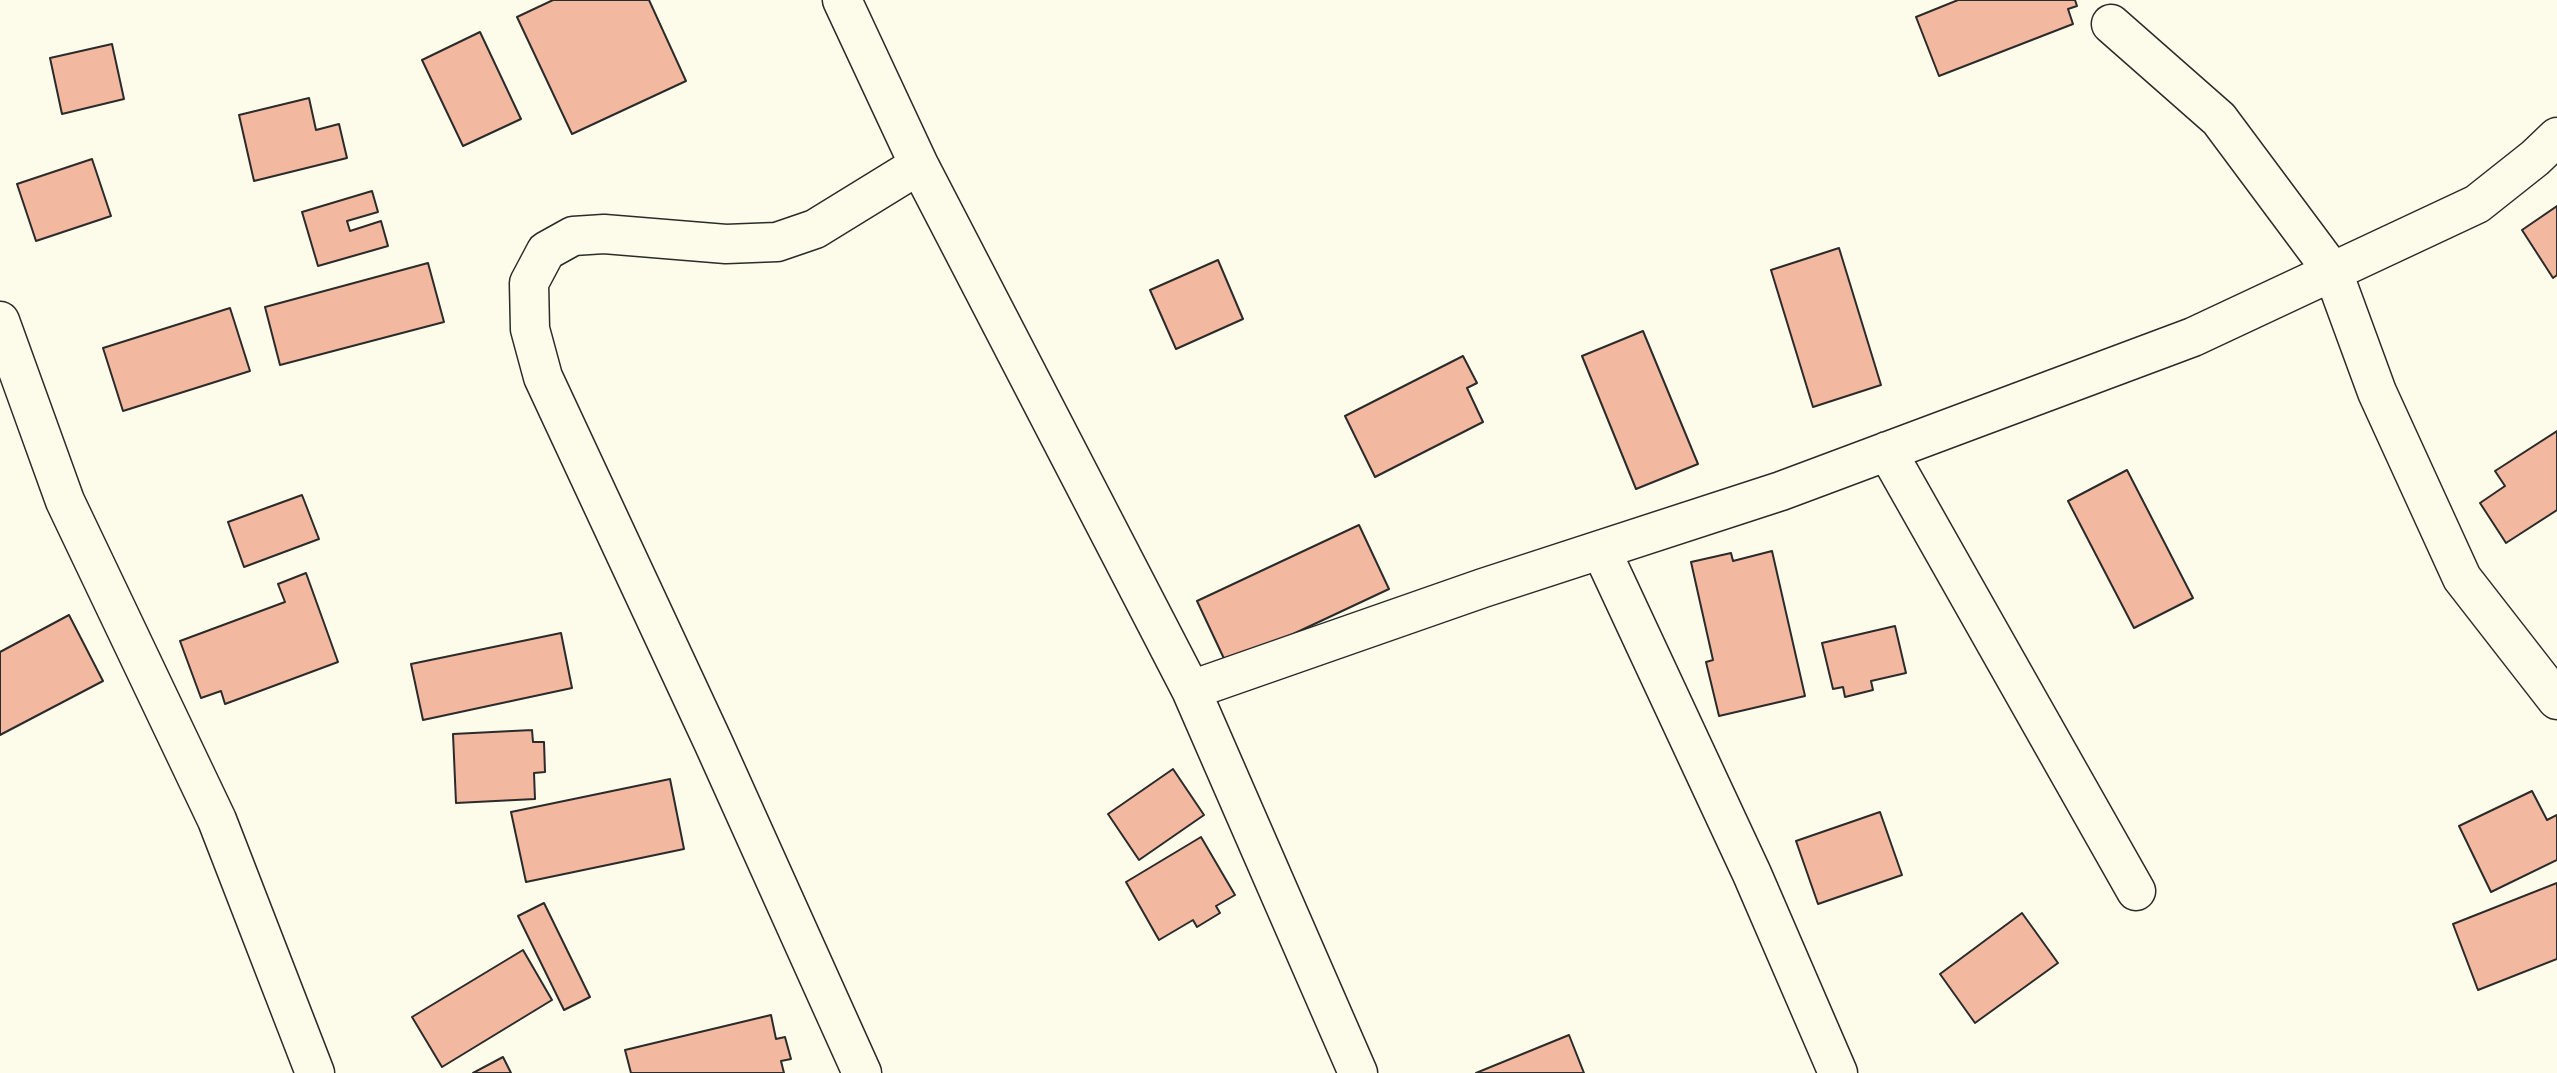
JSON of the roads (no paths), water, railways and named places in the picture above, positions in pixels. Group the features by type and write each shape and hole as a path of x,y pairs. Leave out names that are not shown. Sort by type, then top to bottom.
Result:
{"street":[{"path":"842,0 919,165 1191,690 1358,1073"},
{"path":"2111,24 2219,119 2333,272 2376,392 2462,578 2557,700"},
{"path":"1191,690 1483,588 1781,491 2193,337 2477,204 2557,137"},
{"path":"862,1073 544,377 530,330 529,283 546,251 573,236 604,234 726,244 777,242 815,229 919,165"},
{"path":"0,321 65,501 217,820 315,1073"},
{"path":"1888,451 2136,891"},
{"path":"1601,550 1752,874 1838,1073"}]}
